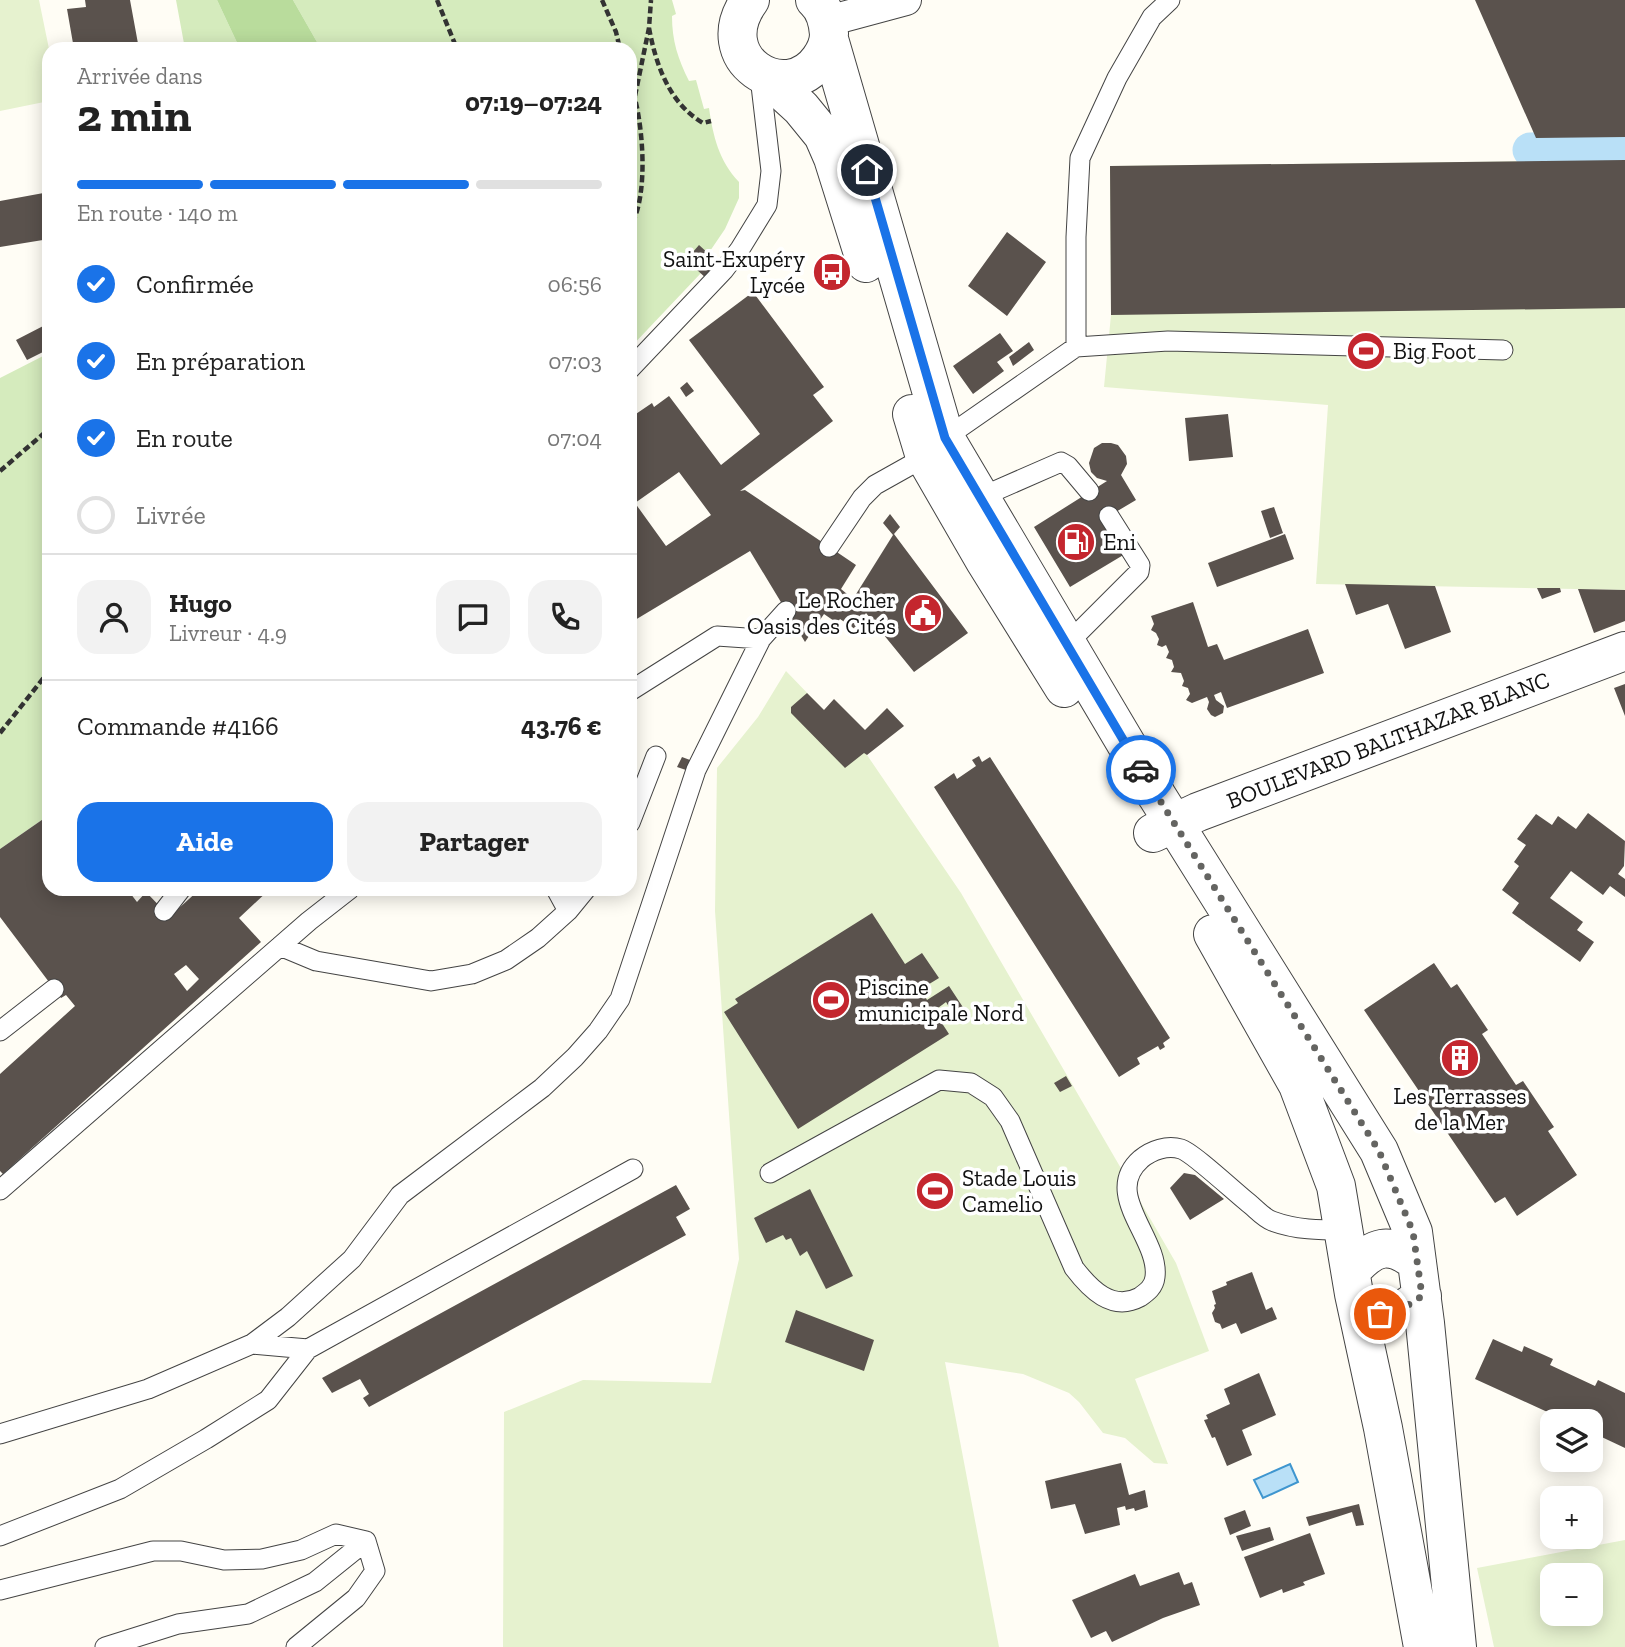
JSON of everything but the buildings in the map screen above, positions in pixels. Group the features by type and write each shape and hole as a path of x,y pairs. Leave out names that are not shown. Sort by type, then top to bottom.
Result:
{"street":[{"path":"824,20 906,0"},
{"path":"739,9 737,41 748,64 801,108 823,135 935,447 995,577 1379,1151 1413,1232 1457,1647"},
{"path":"762,74 779,79 806,73 821,58 824,20"},
{"path":"824,20 935,447 981,496 1067,644 1298,1085 1336,1186 1423,1647"},
{"name":"BOULEVARD BALTHAZAR BLANC","path":"1163,828 1625,651"},
{"path":"1354,1289 1365,1256 1387,1248 1396,1249 1420,1279"},
{"path":"1354,1289 1380,1314 1396,1313 1420,1279"}],"lane":[{"path":"1076,347 1076,237 1080,158 1117,78 1152,17 1170,0"},
{"path":"637,362 730,263 767,205 771,171 762,74"},
{"path":"829,547 862,498 875,485 935,447 1076,347 1168,341 1503,350"},
{"path":"981,496 1061,462 1068,466 1089,491"},
{"path":"1067,644 1139,572 1140,565 1109,516"},
{"path":"0,1434 148,1389 252,1344 288,1317 352,1259 400,1195 541,1088 575,1057 598,1031 620,999 696,770 761,639 786,611"},
{"path":"637,687 717,636 761,639"},
{"path":"637,805 656,756"},
{"path":"164,911 176,896"},
{"path":"0,1190 280,946 341,896"},
{"path":"560,896 568,911"},
{"path":"280,946 316,961 430,981 472,974 506,960 538,938 580,896"},
{"path":"0,1031 54,989"},
{"path":"770,1172 939,1080 971,1083 993,1097 1010,1121 1074,1268 1088,1286 1103,1297 1117,1302 1132,1301 1149,1291 1155,1277 1152,1257 1128,1198 1127,1184 1130,1171 1142,1158 1163,1147 1183,1149 1269,1220 1302,1229 1345,1230"},
{"path":"0,1536 121,1489 268,1400 308,1349 633,1169"},
{"path":"252,1344 308,1349"},
{"path":"0,1590 153,1551 181,1551 224,1560 262,1559 301,1550 336,1534 366,1541"},
{"path":"105,1647 178,1624 248,1615 315,1581 366,1541"},
{"path":"296,1647 356,1598 375,1571 366,1541"}],"path":[{"path":"437,0 454,42"},
{"path":"603,0 619,42"},
{"path":"637,86 649,28 651,0"},
{"path":"649,28 657,65 664,81 688,114 703,123 711,121"},
{"path":"637,113 643,165 637,217"},
{"path":"0,471 42,435"},
{"path":"0,733 42,680"}],"green space":[{"path":"0,0 39,0 48,42 42,42 42,102 0,111"},
{"path":"176,0 217,0 237,42 184,42"},
{"path":"217,0 293,0 317,42 237,42"},
{"path":"293,0 672,0 676,14 672,16 673,34 679,57 689,81 696,80 704,109 709,108 722,157 739,182 739,198 725,229 708,254 701,273 637,341 637,42 317,42"},
{"name":"Big Foot","path":"1625,160 1625,590 1316,584 1328,405 1104,387 1111,315 1110,166"},
{"path":"42,357 42,820 0,849 0,378"},
{"name":"Stade Louis Camelio","path":"786,671 867,755 961,893 1176,1263 1209,1351 1135,1379 1168,1464 1154,1463 1125,1438 1103,1433 1069,1393 1023,1374 945,1362 999,1647 503,1647 504,1412 583,1380 711,1383 739,1259 715,911 717,768 758,717"},
{"path":"1625,1540 1625,1647 1494,1647 1477,1568 1577,1549 1603,1549 1603,1544"}],"water":[{"path":"1290,1464 1298,1482 1263,1498 1254,1480"}],"waterway":[{"path":"1530,150 1625,149"}],"way so far":[{"path":"1141,770 1379,1151 1413,1232 1422,1296 1396,1313 1380,1314"}],"place":[{"name":"Saint-Exupéry Lycée","path":"832,272"},
{"name":"Big Foot","path":"1366,351"},
{"name":"Eni","path":"1076,542"},
{"name":"Le Rocher Oasis des Cités","path":"923,613"},
{"name":"Piscine municipale Nord","path":"831,1000"},
{"name":"Les Terrasses de la Mer","path":"1460,1058"},
{"name":"Stade Louis Camelio","path":"935,1191"}],"route":[{"path":"867,170 945,438 1141,770"}]}
